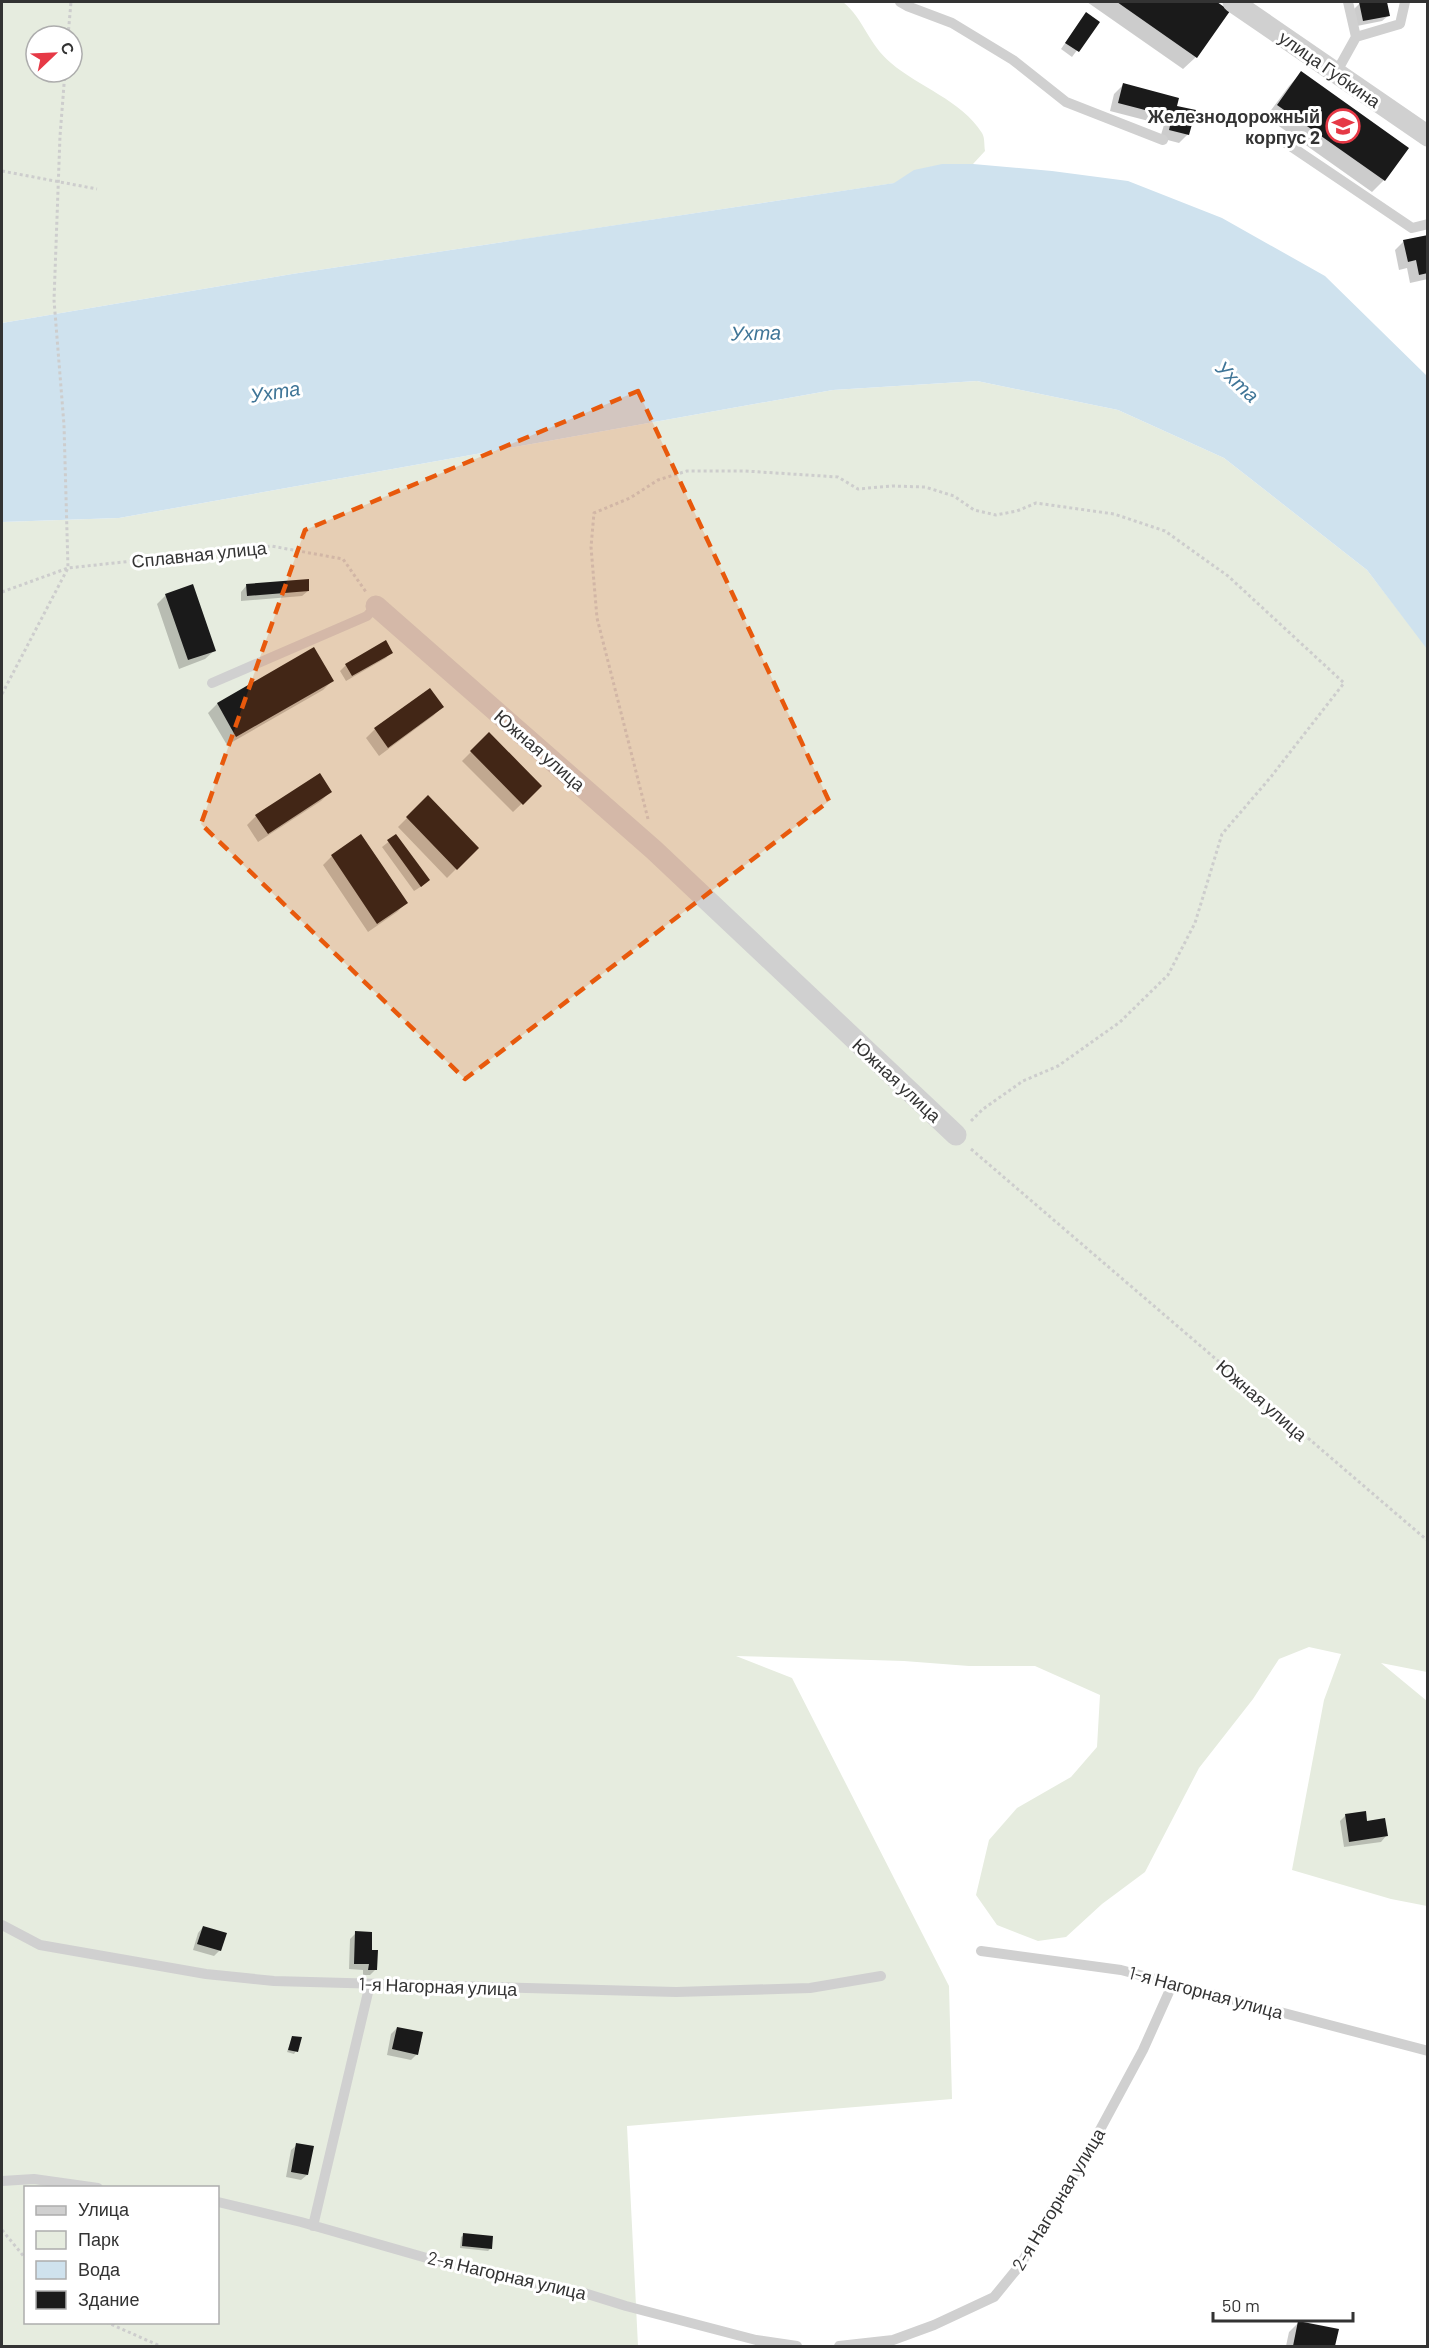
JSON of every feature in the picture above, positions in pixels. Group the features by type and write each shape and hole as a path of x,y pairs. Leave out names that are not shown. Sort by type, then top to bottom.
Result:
{"street":[{"name":"улица Губкина","path":"1239,3 1428,136"},
{"name":"Южная улица","path":"376,606 654,850 956,1135"}],"lane":[{"path":"900,2 952,23 1014,60 1066,102 1163,140"},
{"path":"1336,72 1356,37 1348,2"},
{"path":"1356,37 1400,24 1405,2"},
{"path":"1286,142 1412,228 1428,224"},
{"path":"212,682 367,616 376,606"},
{"name":"1-я Нагорная улица","path":"2,1925 40,1945 206,1974 274,1981 676,1992 810,1988 881,1976"},
{"name":"1-я Нагорная улица","path":"981,1951 1122,1970 1428,2051"},
{"name":"2-я Нагорная улица","path":"839,2346 893,2340 934,2325 994,2297 1022,2264 1048,2216 1081,2165 1143,2050 1173,1983"},
{"path":"313,2226 370,1984"},
{"path":"2,2181 34,2179 90,2186"},
{"name":"2-я Нагорная улица","path":"219,2202 479,2273 581,2292 756,2340 797,2346"}],"path":[{"path":"69,24 71,2"},
{"path":"2,694 68,568 64,426 54,300 64,84"},
{"path":"2,171 97,189"},
{"path":"654,850 646,807 597,618 591,547 594,513 630,498 658,480 687,471 745,471 838,477 858,489 892,486 925,487 954,496 974,510 996,515 1017,511 1036,503 1114,514 1165,531 1228,576 1344,682 1270,778 1222,834 1195,923 1168,975 1120,1022 1058,1066 1023,1081 983,1109 956,1135"},
{"name":"Сплавная улица","path":"2,592 68,568 272,546 344,559 376,606"},
{"name":"Южная улица","path":"956,1135 1428,1542"},
{"path":"2,2230 24,2257"},
{"path":"110,2324 160,2346"}],"highlighted area":[{"path":"638,391 829,801 465,1079 201,824 305,530"}],"green space":[{"path":"2,2 843,2 856,16 883,56 902,72 963,112 984,137 985,151 973,164 950,164 923,169 895,183 292,274 2,323"},
{"path":"977,381 1118,410 1224,458 1367,570 1428,649 1427,1672 1381,1663 1427,1701 1427,1906 1391,1899 1292,1870 1324,1700 1341,1654 1309,1647 1279,1659 1253,1699 1199,1768 1145,1872 1102,1904 1066,1937 1038,1941 997,1925 976,1895 989,1840 1017,1808 1071,1777 1097,1747 1100,1695 1035,1666 969,1666 904,1661 736,1656 792,1678 949,1986 952,2099 627,2126 638,2346 2,2346 2,522 119,518 833,390"}],"water":[{"name":"Ухта","path":"942,164 973,164 1052,171 1128,181 1222,218 1325,276 1427,376 1427,649 1367,570 1224,458 1118,410 977,381 833,390 119,518 2,522 2,323 292,274 894,183 914,170"}],"building":[{"path":"1117,2 1217,2 1230,11 1197,58"},
{"path":"1359,2 1387,2 1390,16 1363,21"},
{"path":"1086,12 1100,22 1079,52 1065,43"},
{"name":"Железнодорожный корпус 2","path":"1301,71 1409,148 1385,181 1277,105"},
{"path":"1123,83 1179,98 1177,106 1196,110 1189,135 1169,130 1172,117 1118,103"},
{"path":"1428,235 1428,273 1419,275 1416,260 1408,262 1403,240"},
{"path":"309,579 309,591 247,596 246,584"},
{"path":"193,584 216,651 188,660 165,594"},
{"path":"386,640 393,653 352,676 345,664"},
{"path":"314,647 334,681 236,737 217,703"},
{"path":"430,688 444,707 388,748 374,728"},
{"path":"489,732 542,786 523,805 470,751"},
{"path":"320,773 332,792 268,834 255,815"},
{"path":"428,795 479,848 457,870 406,817"},
{"path":"361,834 408,903 377,924 331,855"},
{"path":"396,834 430,880 421,887 387,840"},
{"path":"1366,1811 1367,1821 1385,1818 1388,1836 1349,1842 1345,1814"},
{"path":"203,1926 227,1933 221,1951 197,1944"},
{"path":"355,1931 372,1932 372,1950 378,1950 377,1970 368,1970 369,1964 354,1964"},
{"path":"397,2027 423,2032 418,2055 392,2049"},
{"path":"292,2036 302,2037 298,2052 288,2050"},
{"path":"296,2143 314,2146 308,2175 291,2172"},
{"path":"463,2233 493,2236 492,2249 462,2246"},
{"path":"1298,2321 1339,2329 1335,2346 1293,2346"}],"place":[{"name":"Железнодорожный корпус 2","path":"1343,126"}]}
